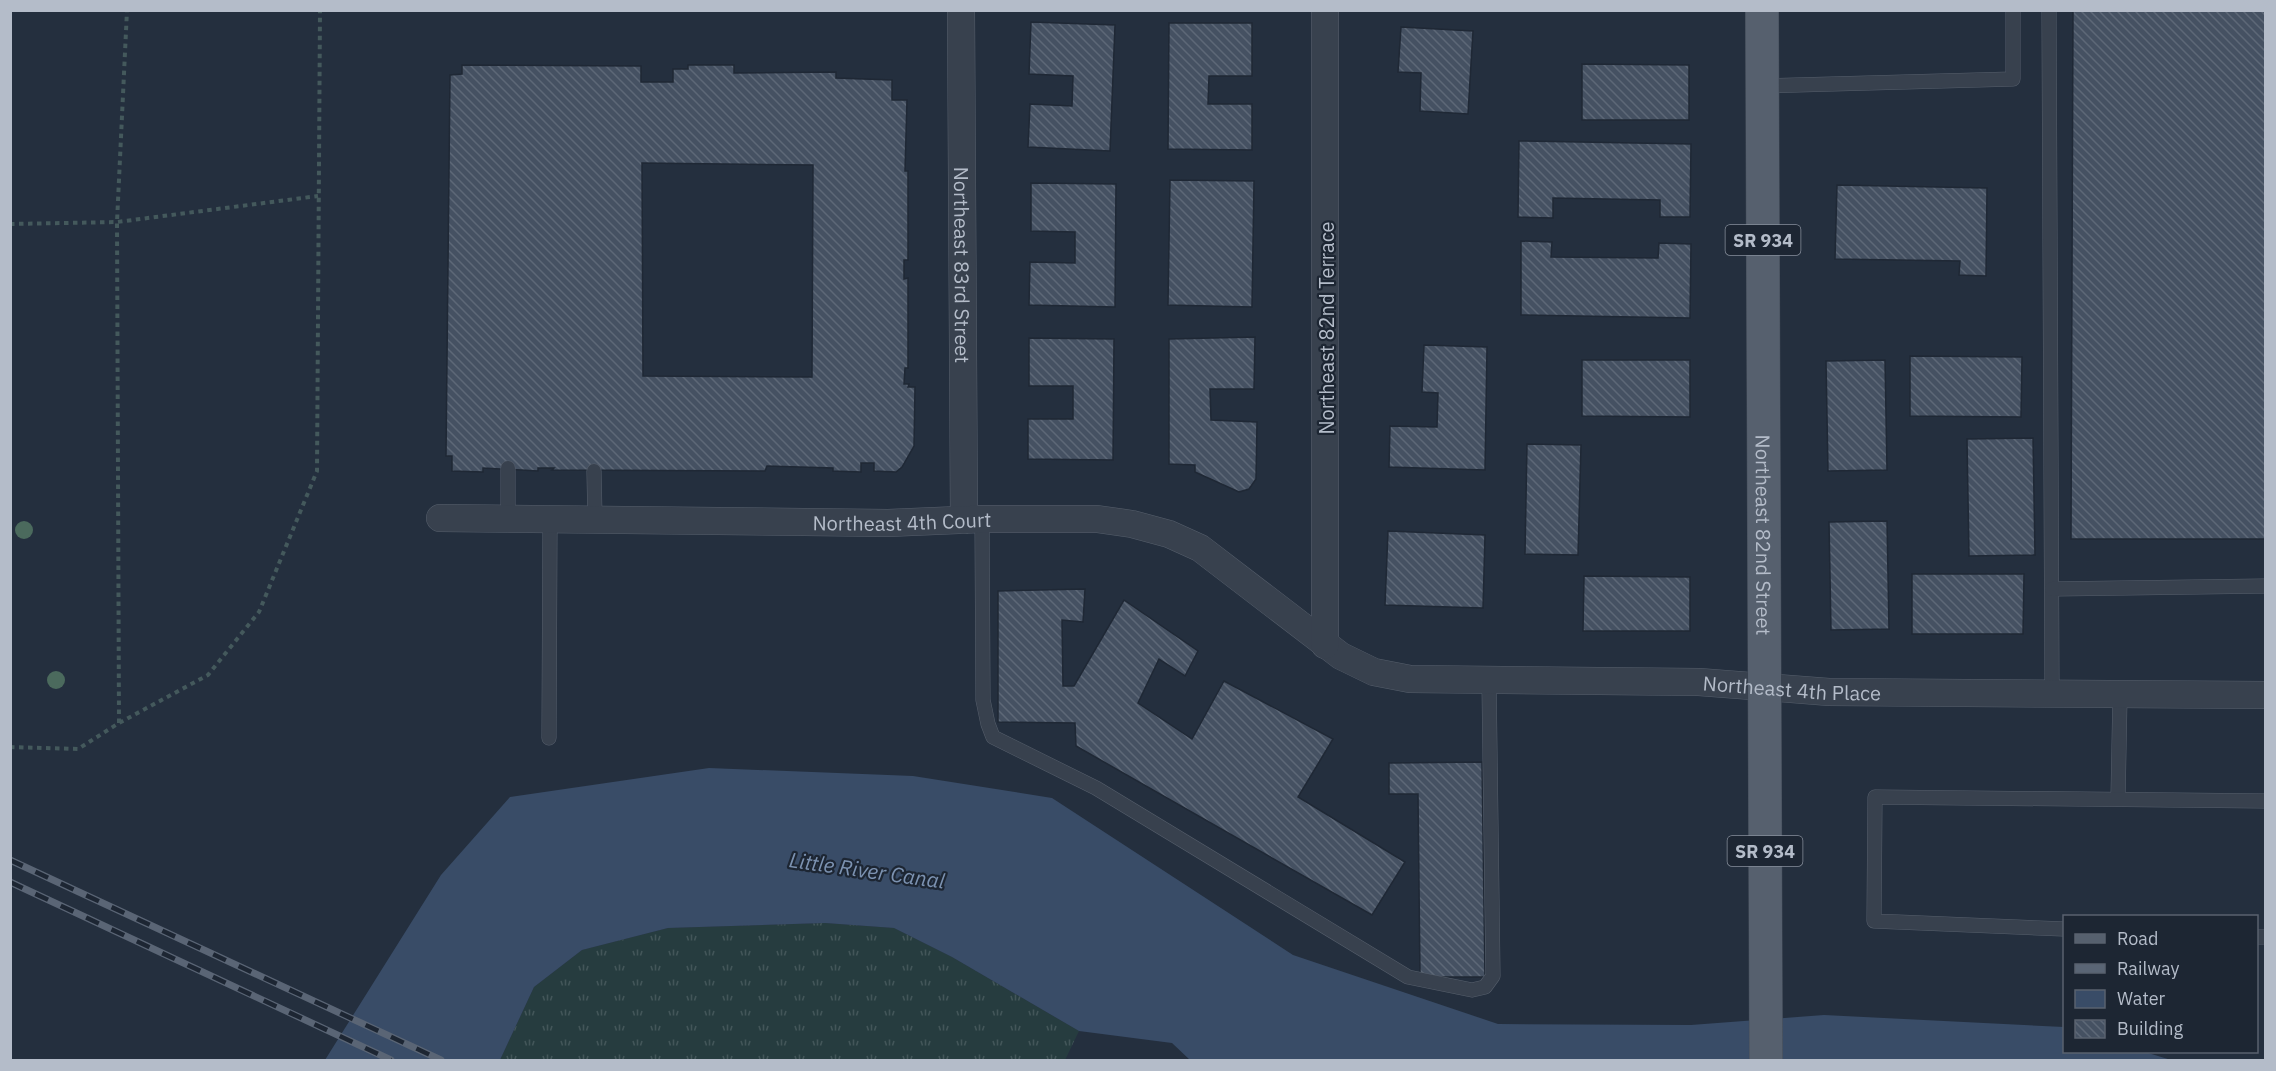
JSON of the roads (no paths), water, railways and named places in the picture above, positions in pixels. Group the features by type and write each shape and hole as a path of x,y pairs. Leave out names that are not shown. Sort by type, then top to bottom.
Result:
{"main road":[{"name":"Northeast 82nd Street","path":"1762,10 1766,1060"}],"street":[{"name":"Northeast 83rd Street","path":"961,10 973,520"},
{"name":"Northeast 82nd Terrace","path":"1325,10 1325,645"},
{"name":"Northeast 4th Court","path":"440,518 888,523 1097,519 1132,524 1185,540 1208,554 1325,645"},
{"name":"Northeast 4th Place","path":"1325,645 1374,672 1410,679 1699,682 1829,692 2265,695"}],"lane":[{"path":"1762,86 2013,79 2013,10"},
{"path":"2049,10 2052,693"},
{"path":"508,468 508,519"},
{"path":"594,471 595,519"},
{"path":"549,519 549,738"},
{"path":"973,520 983,700 993,737 1096,788 1408,977 1472,990 1485,987 1493,976 1490,681"},
{"path":"2052,589 2265,586"},
{"path":"2118,799 2120,695"},
{"path":"2063,929 1874,921 1875,797 2265,801"}],"water":[{"name":"Little River Canal","path":"709,768 913,776 1052,798 1293,955 1498,1024 1691,1025 1824,1015 2063,1027 2063,1053 2148,1053 2171,1060 1190,1060 1172,1043 1079,1031 952,957 894,928 825,923 668,928 582,950 534,987 500,1060 325,1060 441,875 510,797"}],"railway":[{"path":"10,860 441,1060"},
{"path":"10,882 391,1060"}]}
